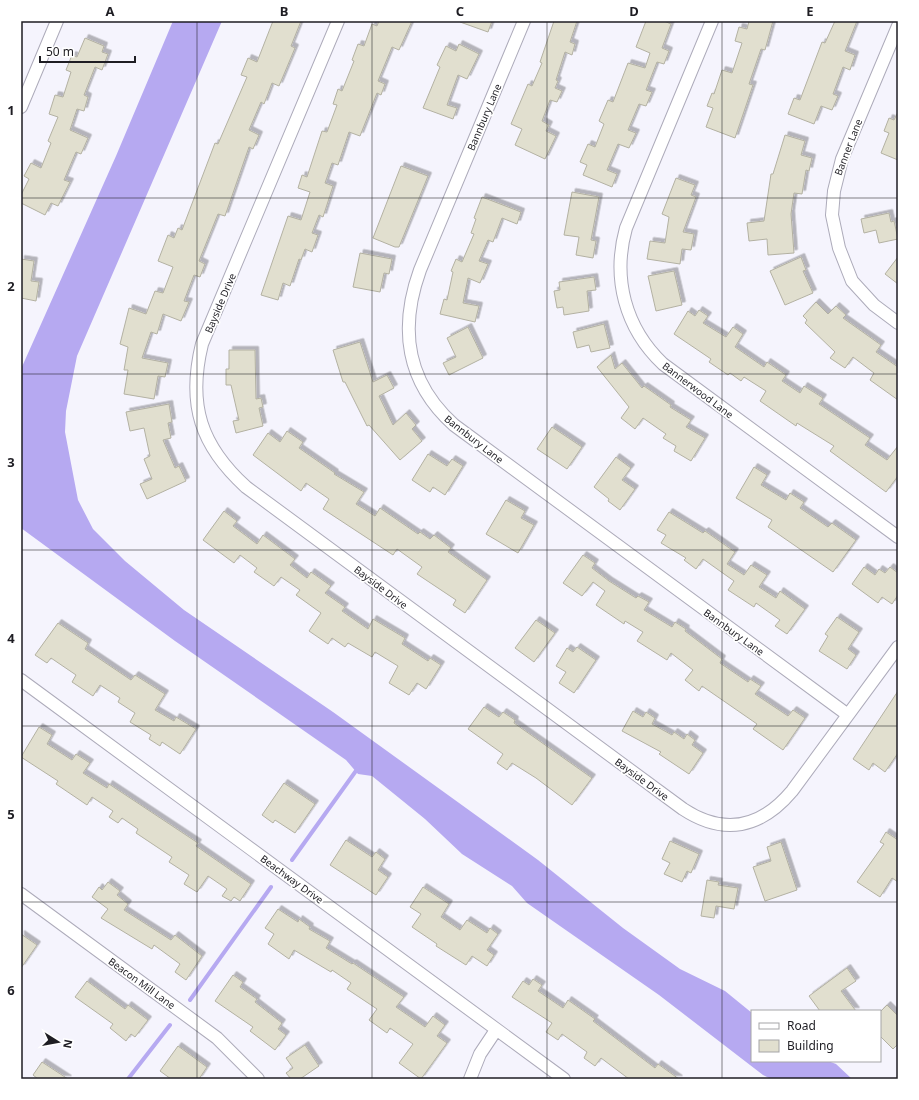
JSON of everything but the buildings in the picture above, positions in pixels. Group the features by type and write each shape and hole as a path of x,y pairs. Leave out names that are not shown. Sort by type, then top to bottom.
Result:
{"street":[{"path":"21,107 57,21"},
{"name":"Bayside Drive","path":"338,21 202,344 196,376 198,408 208,439 223,464 246,487 473,655 683,809 707,822 725,825 743,824 758,820 774,810 792,791 898,647"},
{"name":"Bannbury Lane","path":"524,21 412,292 408,315 409,340 419,377 431,400 454,425 848,715"},
{"name":"Bannerwood Lane","path":"712,21 626,228 621,249 620,271 622,291 628,311 642,341 663,364 898,538"},
{"name":"Banner Lane","path":"898,26 842,159 834,191 832,215 839,248 852,281 874,305 898,322"},
{"name":"Beachway Drive","path":"21,680 564,1079"},
{"name":"Beacon Mill Lane","path":"21,894 217,1038 258,1079"},
{"path":"470,1079 480,1054 496,1030"}],"shaded area":[{"path":"173,21 222,21 77,356 66,411 65,432 78,500 93,529 125,561 184,610 333,712 538,860 623,928 680,969 725,991 751,1012 751,1062 831,1062 836,1064 852,1079 771,1079 763,1075 659,995 527,903 512,886 462,854 425,819 372,776 358,774 346,760 175,641 21,528 21,369 116,156"}],"waterway":[{"path":"292,860 358,768"},
{"path":"190,1000 271,887"},
{"path":"128,1079 170,1025"}]}
